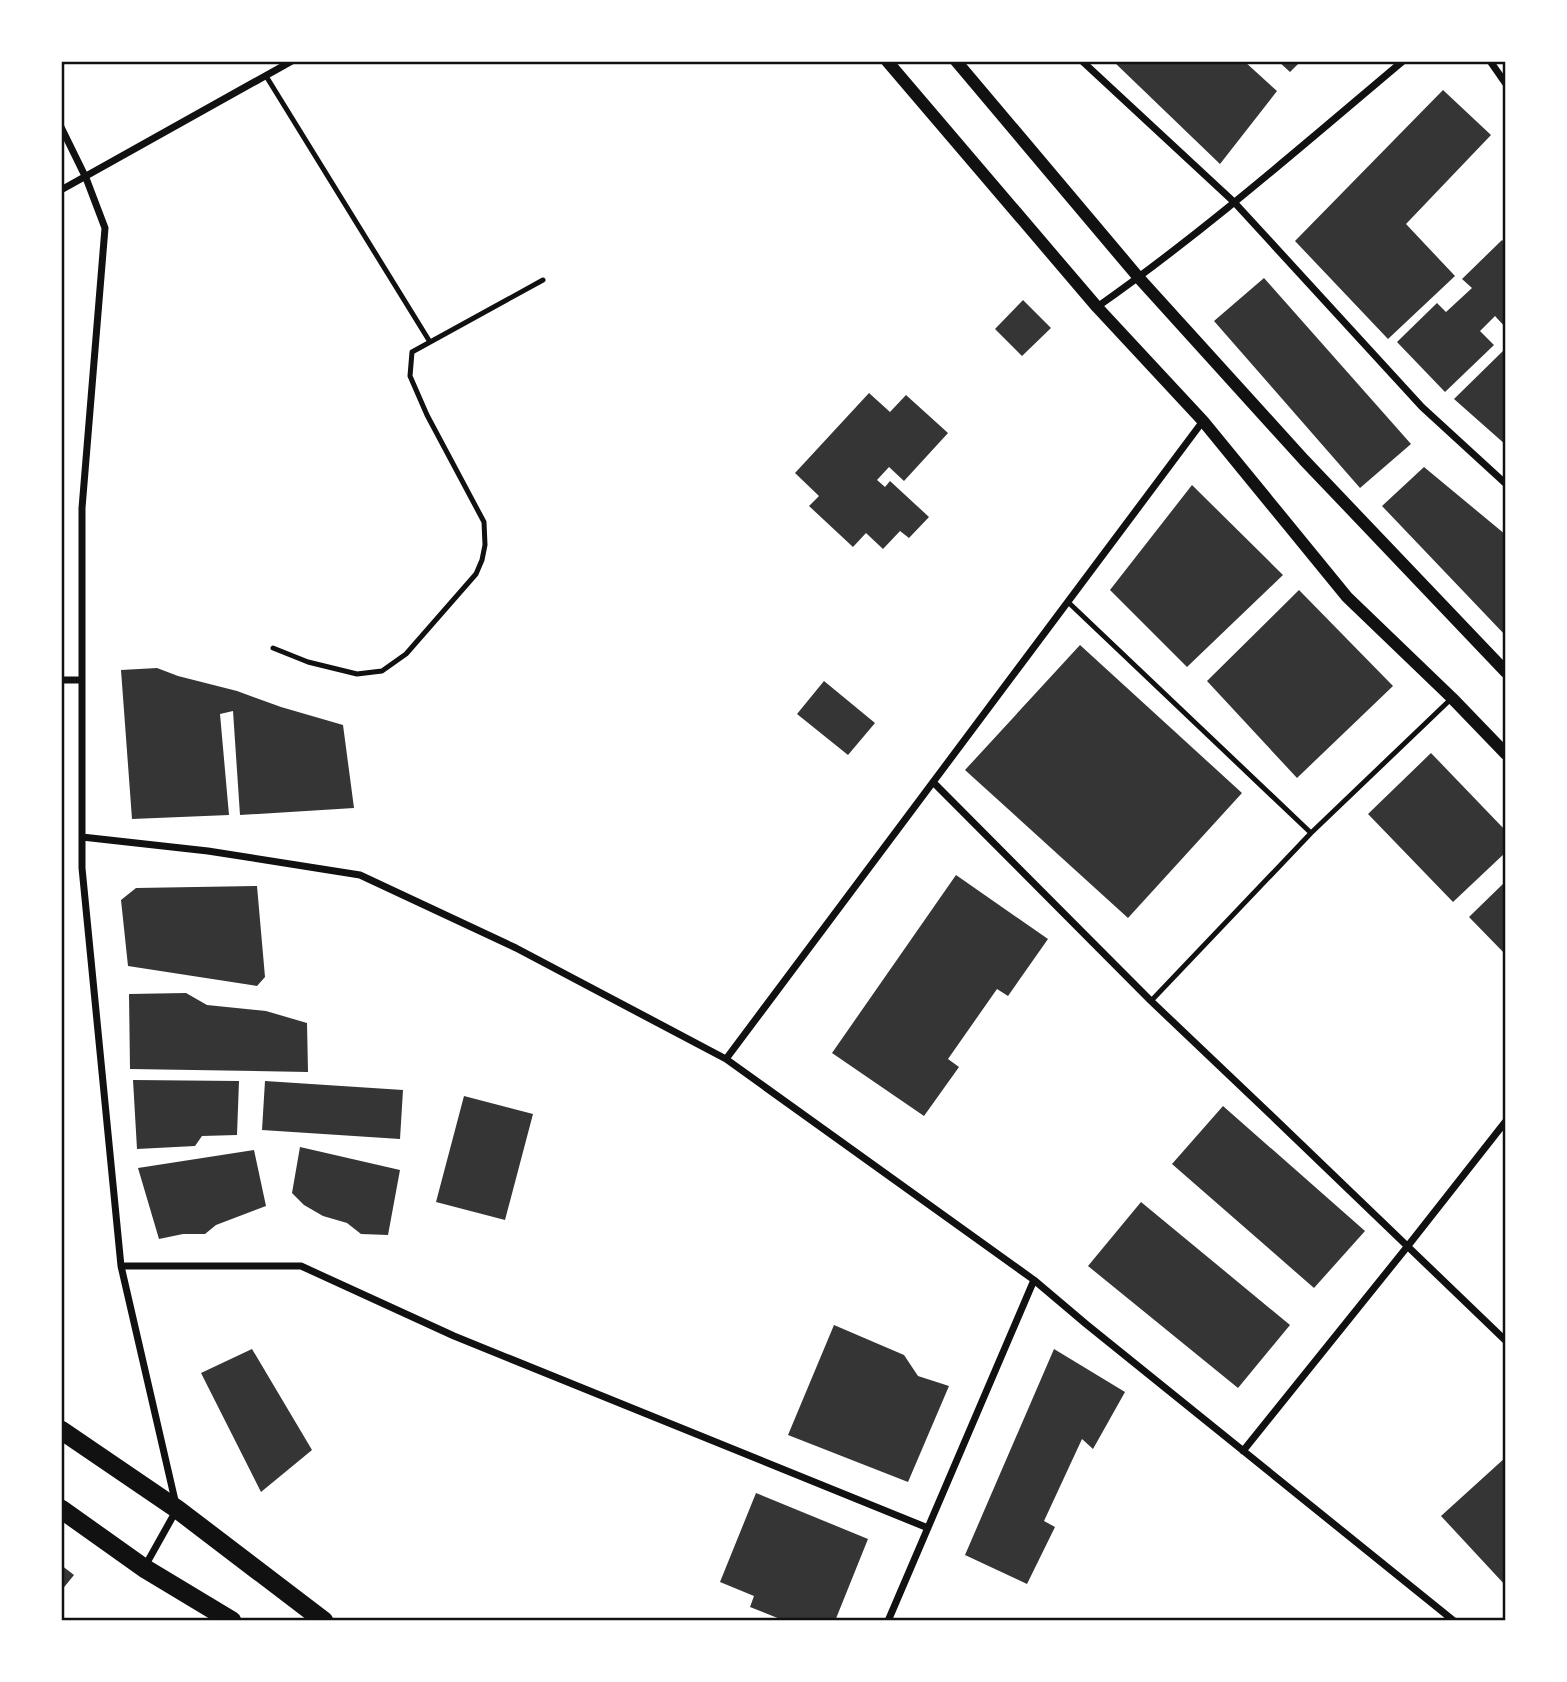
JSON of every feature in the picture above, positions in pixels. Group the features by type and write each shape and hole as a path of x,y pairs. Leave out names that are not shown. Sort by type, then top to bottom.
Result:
{"highway":[{"path":"61,1430 177,1509 324,1621"},
{"path":"61,1509 144,1568 232,1621"}],"street":[{"path":"61,190 292,61"},
{"path":"887,61 1097,307 1203,421 1347,597 1506,754"},
{"path":"956,61 1139,278 1304,460 1506,672"},
{"path":"1082,61 1234,202 1422,407 1506,484"},
{"path":"1097,307 1139,278 1234,202 1403,61"},
{"path":"1490,61 1506,84"},
{"path":"61,127 86,178 105,228 82,508 82,868 121,1266 177,1509 144,1568"},
{"path":"726,1059 1203,421"},
{"path":"61,680 82,680"},
{"path":"933,782 1151,1001 1506,1341"},
{"path":"82,837 208,851 360,876 516,947 726,1059 1034,1280 1454,1621"},
{"path":"1243,1451 1506,1121"},
{"path":"121,1266 301,1266 454,1336 928,1528"},
{"path":"888,1621 1034,1280"}],"lane":[{"path":"266,76 430,342"},
{"path":"273,648 308,662 357,674 382,671 406,654 476,574 485,545 484,522 427,415 410,376 412,352 543,280"},
{"path":"1068,602 1311,833"},
{"path":"1151,1001 1311,833 1452,698"}],"building":[{"path":"1113,61 1244,61 1277,91 1220,164"},
{"path":"1278,61 1301,61 1290,72"},
{"path":"1443,90 1491,135 1406,224 1455,276 1388,339 1295,241"},
{"path":"1502,240 1506,244 1506,328 1495,316 1480,331 1494,345 1445,392 1397,342 1437,303 1446,312 1472,288 1462,279"},
{"path":"1264,278 1411,444 1360,488 1214,321"},
{"path":"1023,300 1051,328 1022,356 995,329"},
{"path":"1506,348 1506,445 1454,399"},
{"path":"869,393 890,412 906,395 948,433 904,481 889,467 877,480 885,487 890,481 929,517 909,538 900,531 883,549 866,533 853,547 809,506 819,496 795,473"},
{"path":"1424,467 1506,535 1506,636 1382,506"},
{"path":"1192,485 1283,575 1187,667 1110,590"},
{"path":"1299,590 1393,686 1297,778 1207,681"},
{"path":"1080,645 1242,793 1128,918 965,770"},
{"path":"157,668 343,725 354,808 240,815 233,711 220,714 229,815 132,819 121,670"},
{"path":"824,681 875,723 848,755 797,714"},
{"path":"1431,753 1506,831 1506,852 1453,902 1368,814"},
{"path":"956,875 1048,939 1008,996 997,989 948,1059 959,1067 924,1116 832,1053"},
{"path":"1506,881 1506,955 1469,917"},
{"path":"257,886 265,977 257,986 128,966 121,900 136,888"},
{"path":"186,993 207,1005 266,1011 307,1023 308,1072 130,1069 129,994"},
{"path":"133,1080 239,1081 237,1135 202,1136 195,1146 137,1149"},
{"path":"265,1081 403,1090 400,1139 262,1130"},
{"path":"464,1096 533,1114 505,1220 436,1202"},
{"path":"1223,1106 1365,1231 1314,1288 1172,1164"},
{"path":"300,1147 400,1170 388,1235 361,1234 347,1223 323,1216 304,1205 292,1193"},
{"path":"254,1150 266,1206 216,1225 205,1234 183,1234 159,1239 138,1168"},
{"path":"1141,1202 1290,1325 1238,1388 1088,1266"},
{"path":"834,1325 904,1355 918,1376 949,1386 908,1482 788,1435"},
{"path":"252,1349 312,1450 261,1492 201,1373"},
{"path":"1054,1349 1125,1392 1093,1449 1082,1439 1044,1521 1055,1527 1027,1584 965,1555"},
{"path":"1506,1457 1506,1586 1441,1516"},
{"path":"756,1493 868,1539 835,1621 785,1621 750,1607 754,1596 720,1582"},
{"path":"61,1565 74,1575 61,1591"}]}
